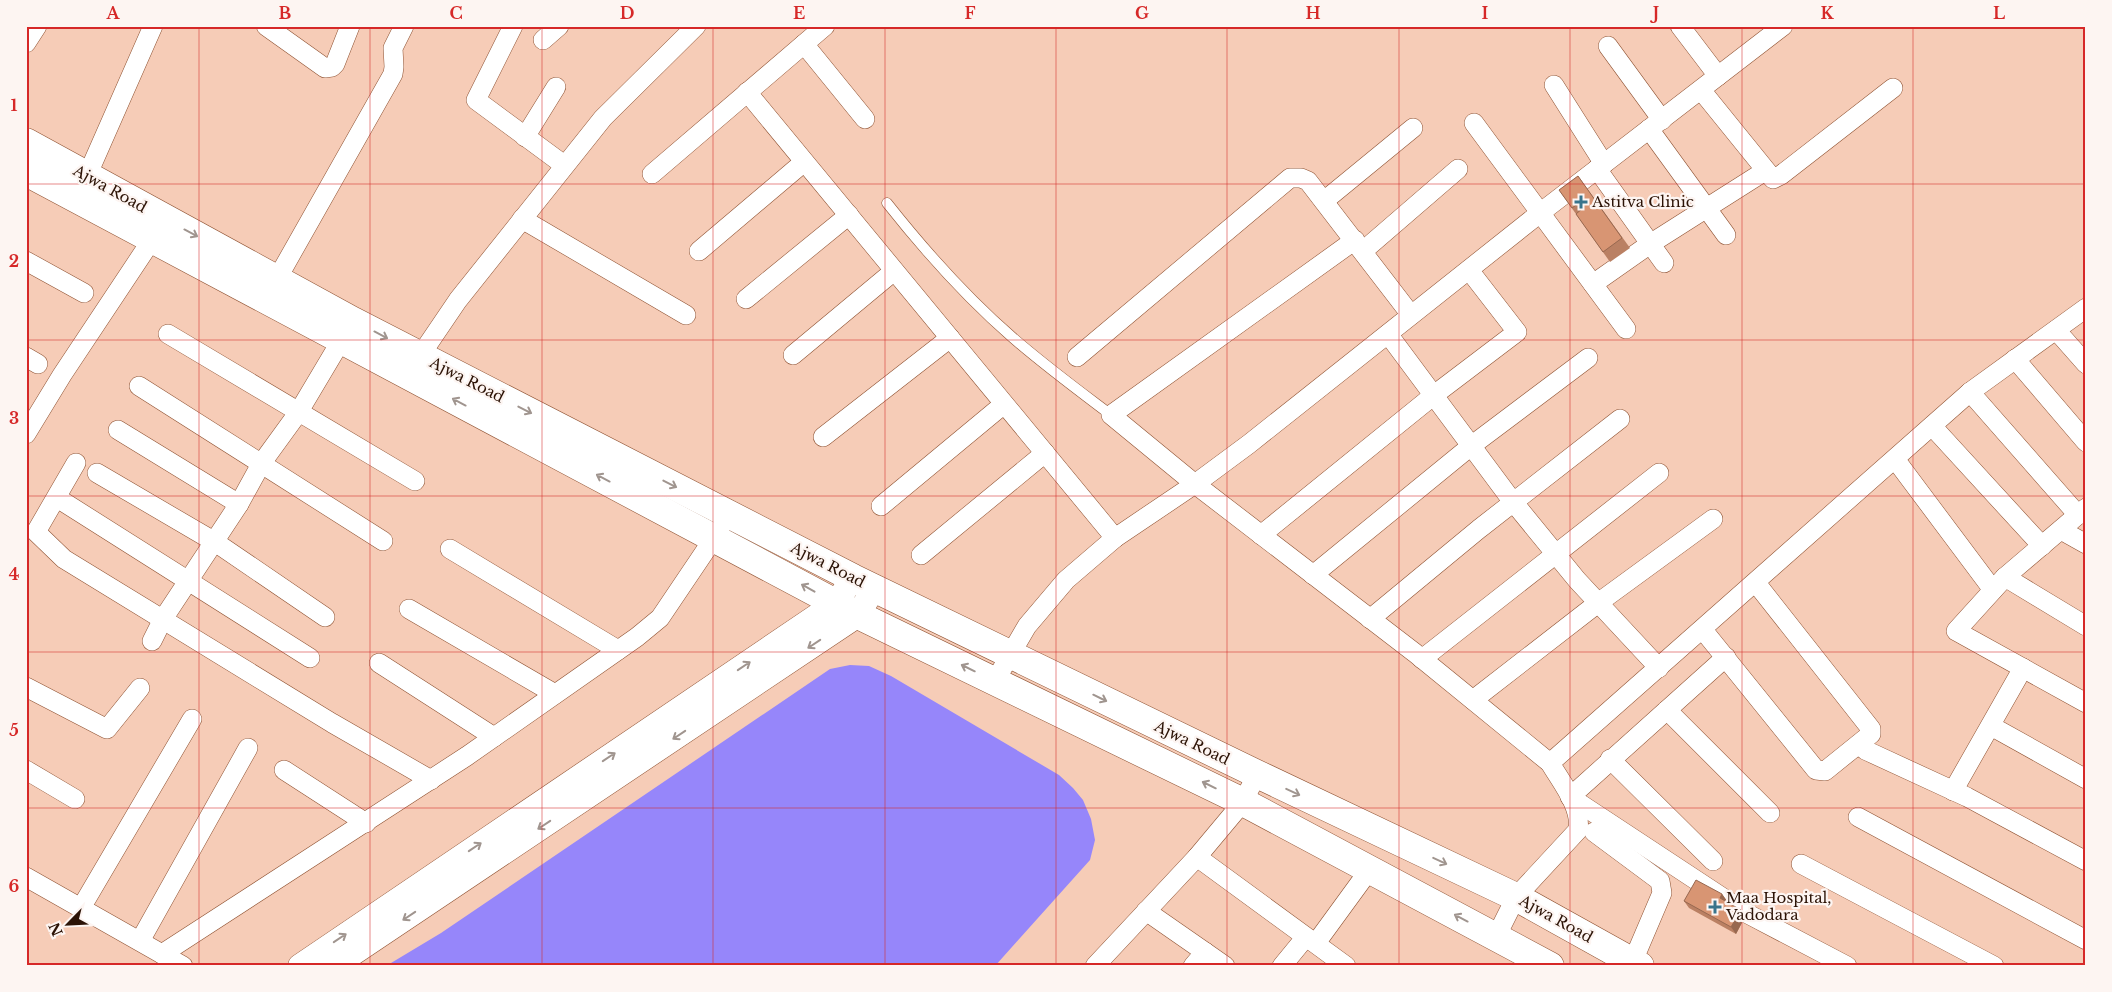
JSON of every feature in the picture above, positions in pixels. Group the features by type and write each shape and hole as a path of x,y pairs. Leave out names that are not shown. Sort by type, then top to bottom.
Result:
{"main road":[{"name":"Ajwa Road","path":"26,142 87,176 159,229 347,330 716,538 847,609 1243,802 1550,966"},
{"name":"Ajwa Road","path":"26,172 277,279 347,330 420,356 863,583 1256,774 1516,897 1636,964"}],"street":[{"path":"26,43 37,26"},
{"path":"87,176 153,26"},
{"path":"279,30 325,68 329,68 335,64 350,26"},
{"path":"277,279 393,74 393,48 404,26"},
{"path":"513,26 476,100 564,165"},
{"path":"543,40 559,26"},
{"path":"420,356 458,300 603,118 696,26"},
{"path":"652,174 825,26"},
{"path":"1680,26 1718,76"},
{"path":"995,681 1027,626 1066,580 1115,538 1195,484 1540,213 1701,90 1773,29"},
{"path":"804,44 865,119"},
{"path":"1608,46 1707,210 1726,236"},
{"path":"1554,85 1600,167 1664,263"},
{"path":"525,137 556,87"},
{"path":"1701,90 1770,178 1777,178 1893,88"},
{"path":"747,92 1115,538"},
{"path":"1474,123 1626,329"},
{"path":"1324,201 1413,128"},
{"path":"699,251 804,162"},
{"path":"1458,169 1359,245 1111,415 1195,484 1422,659 1550,763 1570,797 1580,820 1578,830 1516,897 1496,937"},
{"path":"1593,284 1650,244 1765,172"},
{"path":"1077,356 1290,178 1301,178 1308,181 1412,315"},
{"path":"746,299 848,216"},
{"path":"522,219 686,315"},
{"path":"26,434 62,375 159,229"},
{"path":"26,261 84,294"},
{"path":"1261,535 1434,395 1517,332 1469,270"},
{"path":"793,355 894,271"},
{"path":"1550,763 1970,392 2086,308"},
{"path":"152,641 164,619 239,504 261,464 298,413 347,330"},
{"path":"2056,330 2086,364"},
{"path":"168,334 414,481"},
{"path":"1388,334 1514,503 1556,555 1659,668"},
{"path":"823,437 950,338"},
{"path":"1313,575 1471,446 1588,358"},
{"path":"2016,359 2086,442"},
{"path":"139,386 383,541"},
{"path":"1970,392 2082,512 1999,583 1956,631 2086,703"},
{"path":"881,506 1004,404"},
{"path":"1370,619 1479,529 1620,419"},
{"path":"1932,426 2042,546"},
{"path":"118,430 239,504"},
{"path":"921,555 1045,453"},
{"path":"1895,459 1999,583 2086,626"},
{"path":"76,462 36,532 64,559 332,723 431,780"},
{"path":"97,473 215,542 324,617"},
{"path":"1422,659 1659,473"},
{"path":"62,501 310,658"},
{"path":"162,954 431,780 618,650 660,618 716,538 728,514"},
{"path":"1473,700 1598,603 1713,519"},
{"path":"2062,530 2086,544"},
{"path":"450,549 618,650"},
{"path":"334,966 847,609 863,583"},
{"path":"1702,630 1726,657 1816,770 1825,771 1871,734 1871,729 1756,583"},
{"path":"409,609 555,694"},
{"path":"300,966 847,609"},
{"path":"1570,797 1610,759 1726,657"},
{"path":"379,663 494,737"},
{"path":"1953,791 2023,668"},
{"path":"26,687 107,729 140,688"},
{"path":"1666,710 1770,813"},
{"path":"81,908 192,719"},
{"path":"1991,726 2086,779"},
{"path":"140,941 248,748"},
{"path":"1865,750 1953,791 2086,861"},
{"path":"1610,759 1714,862"},
{"path":"26,770 74,799"},
{"path":"284,770 366,823"},
{"path":"1095,966 1197,856 1243,802 1256,774"},
{"path":"1570,797 1746,913 1847,966"},
{"path":"1858,817 2086,940"},
{"path":"1594,832 1660,881 1662,887 1662,893 1636,964"},
{"path":"1197,856 1346,966"},
{"path":"1801,864 1994,966"},
{"path":"1282,966 1311,941 1370,869"},
{"path":"26,877 183,966"},
{"path":"1146,911 1199,959 1225,966"}],"lane":[{"path":"887,203 915,239 958,285 1012,337 1111,415"}],"shaded area":[{"path":"850,665 869,666 891,676 1059,775 1083,800 1091,819 1095,840 1090,860 995,966 386,966 441,933 830,669"}],"building":[{"path":"1578,176 1622,238 1603,252 1576,214 1583,208 1579,203 1572,208 1559,190"},
{"path":"1696,880 1722,894 1720,898 1741,910 1731,927 1684,901"}],"place":[{"name":"Astitva Clinic","path":"1581,202"},
{"name":"Maa Hospital, Vadodara","path":"1715,907"}]}
